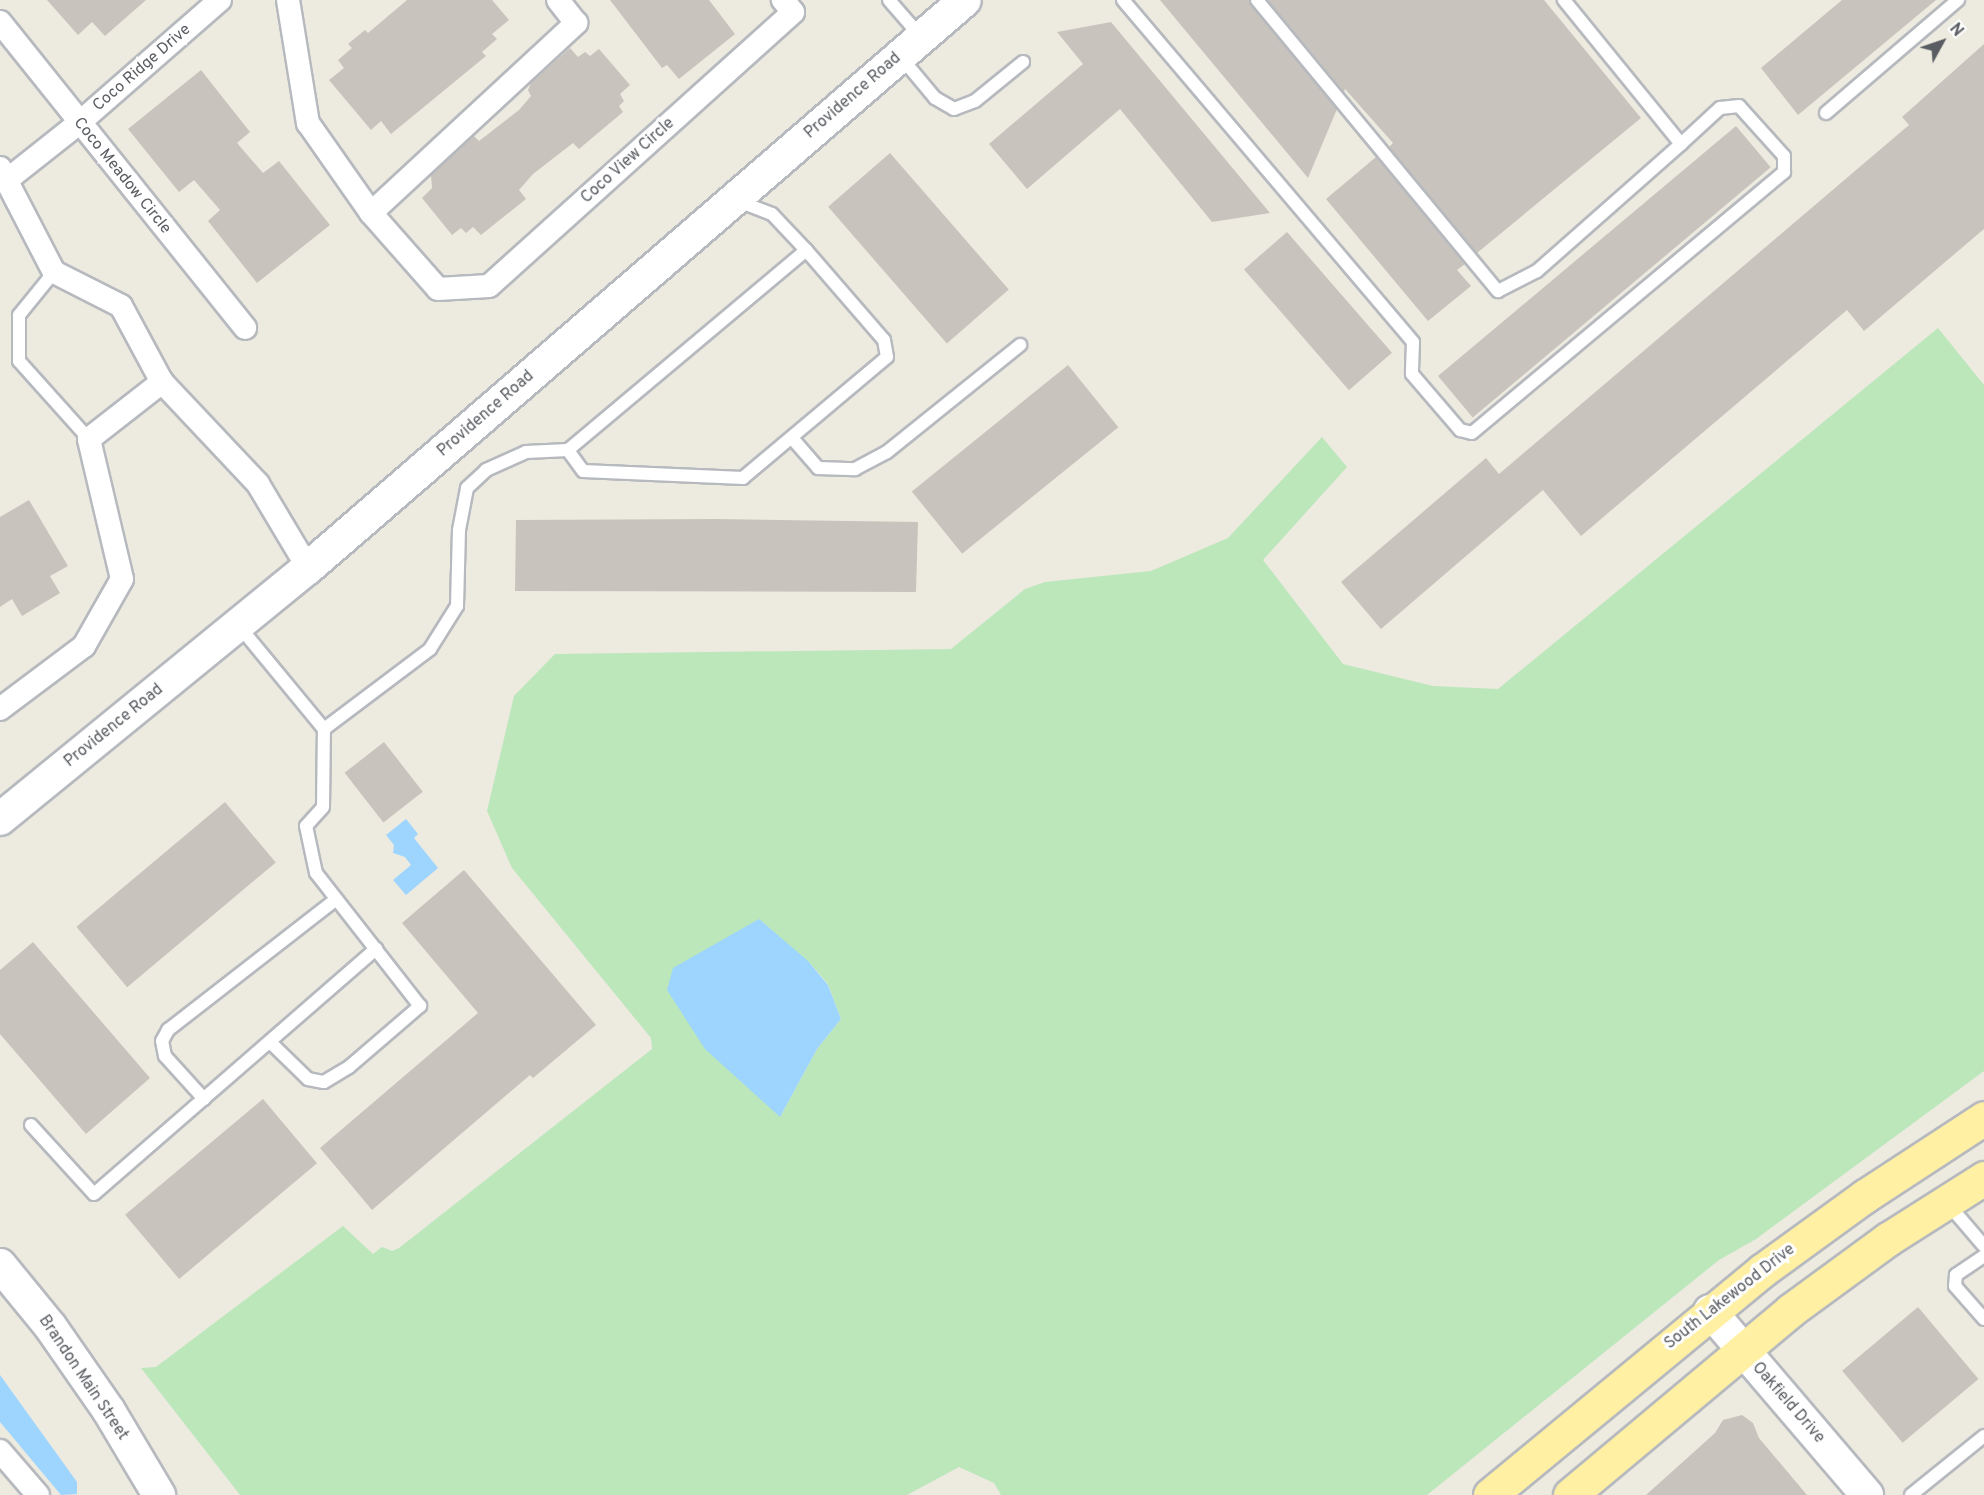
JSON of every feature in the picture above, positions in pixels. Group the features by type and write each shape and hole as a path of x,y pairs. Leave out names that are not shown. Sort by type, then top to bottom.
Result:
{"main road":[{"name":"South Lakewood Drive","path":"1490,1495 1710,1311 1846,1209 1984,1118"},
{"path":"1570,1495 1742,1350 1888,1239 1984,1178"}],"street":[{"name":"Coco Ridge Drive","path":"3,174 79,123 220,0"},
{"path":"288,0 308,123 371,213 576,23 558,0"},
{"name":"Coco View Circle","path":"371,213 438,289 489,286 793,12 783,0"},
{"name":"Providence Road","path":"0,819 308,568 965,0"},
{"name":"Coco Meadow Circle","path":"0,22 245,328"},
{"path":"3,174 54,272 120,306 162,382 258,484 308,568"},
{"path":"0,709 84,646 122,579 88,439 162,382"},
{"name":"Brandon Main Street","path":"0,1265 89,1383 159,1495"},
{"name":"Oakfield Drive","path":"1710,1311 1867,1495"},
{"path":"0,1450 38,1495"}],"lane":[{"path":"889,0 935,98 954,109 975,101 1023,62"},
{"path":"1123,0 1413,342 1412,374 1460,430 1466,432 1472,433 1784,172 1784,156 1739,106 1720,108 1538,271 1498,291 1257,0"},
{"path":"1564,0 1681,144"},
{"path":"1826,113 1958,0"},
{"path":"568,450 583,471 742,478 886,357 884,340 807,250 772,214 734,199"},
{"path":"324,729 430,649 457,606 459,530 467,488 486,470 526,452 568,450 807,250"},
{"path":"54,272 18,315 19,361 88,439"},
{"path":"792,438 818,468 855,469 887,452 1020,345"},
{"path":"238,625 324,729 323,807 306,826 316,873 420,1006 349,1067 324,1082 308,1079 270,1042"},
{"path":"204,1099 165,1056 162,1041 168,1030 336,899"},
{"path":"32,1125 94,1194 376,949"},
{"path":"1947,1203 1984,1246"},
{"path":"1984,1256 1956,1275 1955,1286 1984,1319"},
{"path":"1911,1495 1984,1436"}],"green space":[{"path":"1938,328 1984,385 1984,1071 1756,1239 1719,1260 1427,1495 1001,1495 994,1483 959,1467 907,1495 240,1495 141,1368 156,1367 343,1226 373,1254 382,1247 392,1251 399,1248 652,1049 651,1038 512,868 487,811 514,696 555,654 951,649 1025,589 1045,582 1151,571 1228,538 1322,437 1347,467 1263,560 1343,664 1433,686 1498,689","holes":["808,961 828,984 841,1019 817,1049 780,1117"]}],"water":[{"path":"406,819 418,834 414,838 438,868 406,895 393,880 411,865 405,857 393,853 394,845 386,835"},
{"path":"759,919 808,961 828,985 841,1019 817,1049 780,1117 705,1049 667,990 673,968"},
{"path":"0,1375 77,1482 77,1494 61,1495 0,1422"}],"building":[{"path":"47,0 146,0 105,36 92,22 78,35"},
{"path":"407,0 492,0 509,20 492,34 497,39 482,52 486,56 391,134 381,121 371,130 329,80 344,68 338,60 352,48 348,44 365,30 368,33"},
{"path":"610,0 709,0 735,34 679,79 667,65 662,68"},
{"path":"1160,0 1249,0 1337,109 1308,178"},
{"path":"1268,0 1544,0 1641,118 1477,253 1389,147 1393,143 1345,89 1344,92"},
{"path":"1842,0 1936,0 1798,115 1761,68"},
{"path":"1111,22 1270,213 1212,222 1120,109 1027,189 989,144 1083,64 1057,32"},
{"path":"1984,44 1984,229 1864,331 1847,310 1581,536 1543,490 1381,629 1341,582 1486,458 1499,474 1909,125 1902,117"},
{"path":"570,48 578,57 585,52 590,56 599,49 630,85 620,94 624,101 619,106 623,112 579,149 573,143 533,174 519,190 526,199 481,235 473,227 466,233 461,228 452,235 422,198 432,188 431,175 474,136 479,141 519,110 531,96 528,90 531,83"},
{"path":"201,70 250,132 237,143 263,173 279,161 330,225 257,283 208,221 220,210 194,180 179,192 128,129"},
{"path":"1736,126 1771,167 1473,417 1438,376"},
{"path":"890,153 1009,290 947,343 828,207"},
{"path":"1376,157 1465,264 1457,270 1471,286 1428,321 1326,199"},
{"path":"1287,232 1392,353 1349,390 1244,269"},
{"path":"1068,365 1118,427 962,554 912,491"},
{"path":"29,500 68,566 50,576 60,593 22,616 12,599 0,607 0,517"},
{"path":"718,519 918,522 916,592 515,591 516,520"},
{"path":"384,742 423,792 383,822 345,773"},
{"path":"225,802 276,863 127,987 76,927"},
{"path":"464,870 596,1025 533,1078 530,1075 372,1210 320,1148 478,1013 402,923"},
{"path":"33,942 150,1078 86,1134 0,1034 0,970"},
{"path":"263,1099 317,1163 179,1279 125,1215"},
{"path":"1918,1307 1978,1379 1903,1443 1842,1371"},
{"path":"1742,1415 1753,1423 1759,1438 1807,1495 1646,1495 1715,1433 1723,1420"}]}
